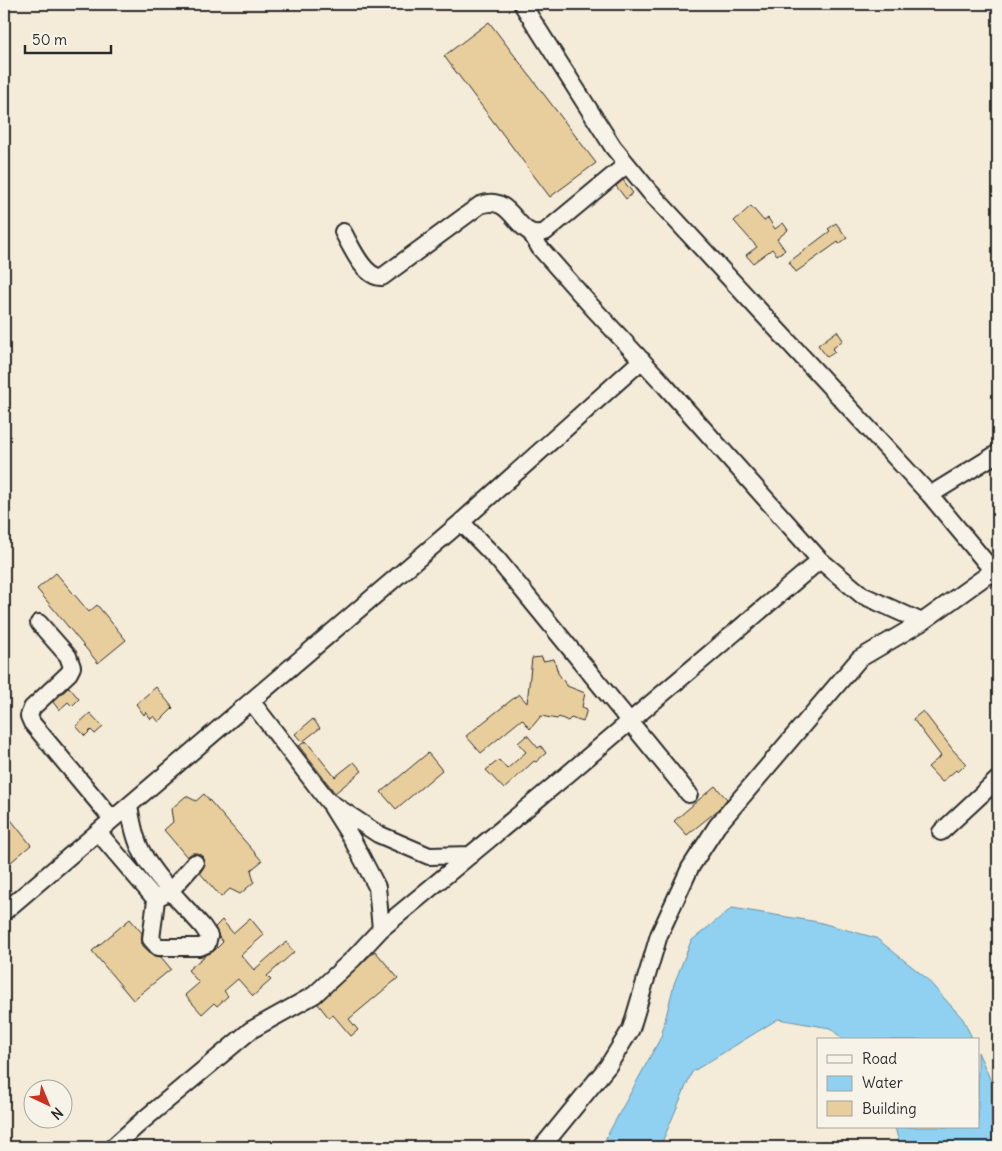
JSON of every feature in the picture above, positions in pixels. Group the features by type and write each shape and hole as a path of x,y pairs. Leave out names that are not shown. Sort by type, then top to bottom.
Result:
{"street":[{"path":"522,4 613,147 627,164 656,198 930,495 996,574 922,622 859,659 717,826 690,868 659,935 631,1029 608,1066 542,1147"},
{"path":"531,233 537,235 545,232 627,164"},
{"path":"343,232 368,272 376,277 382,277 480,204 489,201 498,203 506,208 531,233 540,248 592,307 642,360 820,560 862,595 922,622"},
{"path":"4,912 461,522 642,360"},
{"path":"930,495 998,453"},
{"path":"461,522 498,560 689,794"},
{"path":"113,1147 251,1030 314,995 353,959 381,929 631,721 820,560"},
{"path":"39,623 68,656 72,668 32,708 29,716 32,723 112,820"},
{"path":"251,701 328,801 352,839 376,887 381,929"},
{"path":"941,832 998,779"},
{"path":"328,801 378,834 429,856 471,855"},
{"path":"98,832 156,900 151,939 158,947 200,947 207,944 209,936 203,927 143,854 133,826 129,806"},
{"path":"156,900 171,890 196,863"}],"water":[{"path":"732,908 818,922 876,938 925,977 963,1019 972,1038 842,1038 830,1028 778,1019 692,1072 660,1147 601,1147 661,1037 674,984 691,941"},
{"path":"980,1056 991,1081 993,1147 900,1147 895,1128 980,1128"}],"building":[{"path":"489,22 596,163 550,197 444,56"},
{"path":"623,180 633,193 626,199 616,186"},
{"path":"751,206 764,221 768,218 775,229 783,223 788,230 777,239 785,250 777,255 772,249 753,263 746,255 757,247 734,221"},
{"path":"836,223 847,238 839,244 838,242 796,272 789,262 830,231 828,229"},
{"path":"837,331 843,340 832,349 835,352 827,357 818,345"},
{"path":"56,573 89,612 97,605 126,640 98,663 37,589"},
{"path":"542,657 543,661 554,659 558,673 567,686 585,693 582,707 587,709 583,722 571,718 568,721 559,717 557,719 541,716 530,729 522,719 481,753 466,736 519,694 527,703 532,658"},
{"path":"69,687 79,699 72,706 68,702 59,710 53,702"},
{"path":"156,687 173,708 159,722 154,716 151,719 146,712 144,715 136,704"},
{"path":"923,711 966,764 958,772 956,770 942,782 928,767 941,756 913,719"},
{"path":"90,713 103,727 95,734 91,730 85,736 76,726"},
{"path":"313,719 320,728 302,742 295,734"},
{"path":"527,735 538,748 541,746 546,753 536,762 534,761 504,789 486,770 499,760 507,769 526,752 518,743"},
{"path":"306,741 335,777 354,762 362,771 335,793 299,746"},
{"path":"428,753 442,770 396,809 381,792"},
{"path":"715,786 727,799 718,810 687,835 674,821"},
{"path":"204,794 262,861 251,870 254,882 240,894 230,889 221,897 200,873 205,865 202,856 192,853 187,857 164,830 173,822 171,809 186,796 196,801"},
{"path":"4,811 31,845 4,868"},
{"path":"250,918 264,935 241,955 254,970 286,942 294,952 267,976 271,980 253,996 238,979 224,991 228,996 217,1006 214,1003 202,1014 185,995 199,983 188,970 223,942 215,927 222,920 233,933"},
{"path":"130,919 142,933 141,942 143,946 154,956 161,957 171,969 133,1000 92,951"},
{"path":"375,951 398,978 349,1019 358,1030 351,1036 333,1015 329,1018 318,1004"}]}
